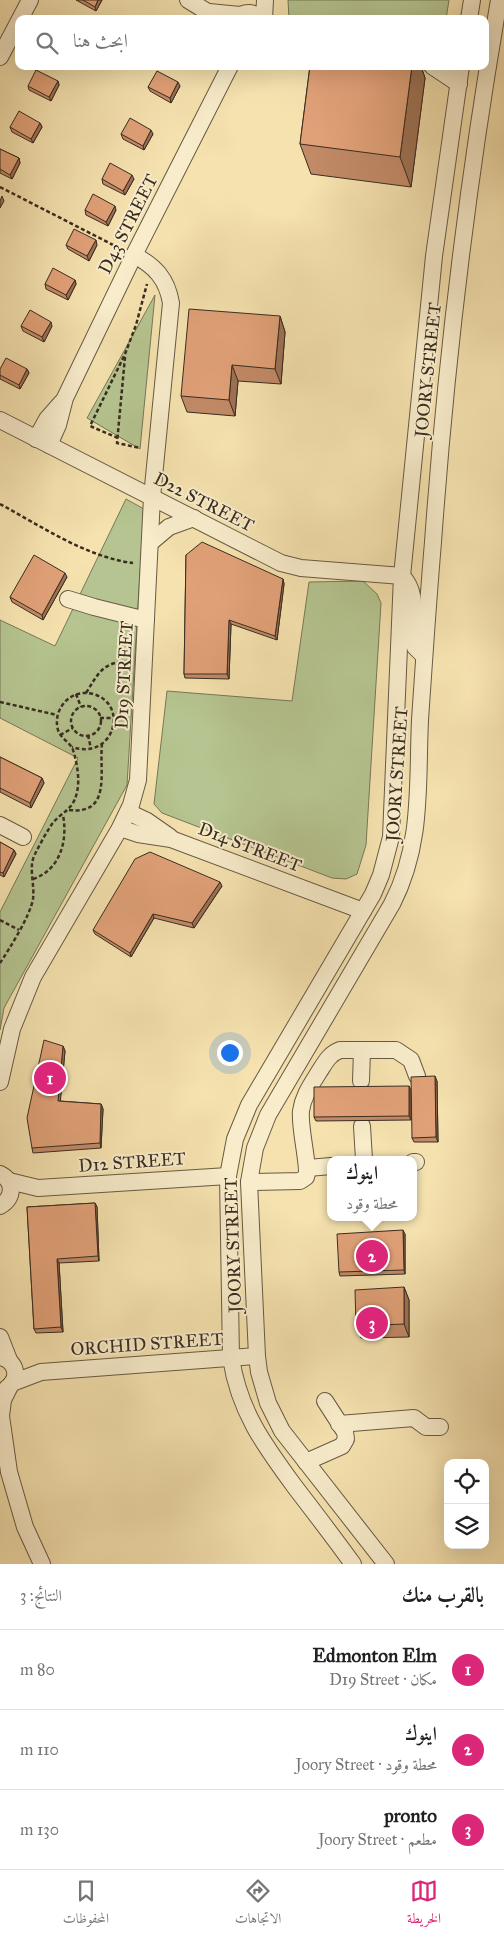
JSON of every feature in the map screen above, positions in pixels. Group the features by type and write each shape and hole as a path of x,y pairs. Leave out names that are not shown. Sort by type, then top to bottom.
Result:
{"street":[{"path":"22,15 30,0"},
{"path":"188,0 214,15"},
{"path":"242,15 264,0"},
{"path":"263,15 264,0"},
{"path":"470,15 472,0"},
{"name":"JOORY STREET","path":"489,54 498,0"},
{"path":"245,15 254,13 257,15"},
{"path":"0,57 15,28"},
{"name":"D43 STREET","path":"42,442 58,424 65,398 134,255 228,70"},
{"path":"438,70 459,84"},
{"name":"JOORY STREET","path":"353,1564 255,1430 237,1387 232,1358 228,1176 235,1139 249,1105 363,911 380,875 391,837 402,576 428,309 461,70"},
{"name":"JOORY STREET","path":"386,1564 282,1431 274,1417 263,1388 257,1356 249,1182 255,1148 268,1115 392,904 407,872 415,838 424,656 439,454 454,311 487,70"},
{"name":"D19 STREET","path":"0,1082 12,1029 33,977 120,828 135,792 139,766 152,497 171,304 166,283 152,266 134,255"},
{"name":"D22 STREET","path":"0,420 271,559 291,566 402,576"},
{"path":"150,544 169,526 194,518"},
{"path":"402,576 412,593 413,642 415,647 424,656"},
{"path":"68,599 146,620"},
{"path":"128,812 156,826 171,839"},
{"path":"0,825 23,837"},
{"name":"D14 STREET","path":"120,828 138,834 171,839 363,911"},
{"path":"249,1182 300,1181 308,1174 300,1119 305,1097 331,1054 340,1050 390,1050 402,1053 411,1060 417,1076"},
{"path":"361,1081 362,1050"},
{"path":"362,1126 364,1156"},
{"path":"308,1168 327,1166"},
{"path":"3,1205 11,1192 4,1174"},
{"name":"D12 STREET","path":"4,1174 38,1188"},
{"name":"D12 STREET","path":"3,1205 38,1188 228,1176"},
{"path":"0,1337 7,1360 16,1376 7,1386 1,1414 6,1453 16,1500 42,1564"},
{"name":"ORCHID STREET","path":"7,1386 41,1372 257,1356"},
{"name":"ORCHID STREET","path":"7,1360 41,1372"},
{"path":"306,1462 345,1443 346,1436 325,1401"},
{"path":"339,1424 414,1418 426,1427 440,1427"}],"path":[{"path":"0,187 134,255"},
{"path":"118,438 90,426 125,354 140,314 152,266"},
{"path":"125,354 117,443 141,448 142,442 157,444"},
{"path":"0,504 94,553 120,561 149,564"},
{"path":"86,693 97,674 106,665 122,661 144,662"},
{"path":"76,694 81,707"},
{"path":"0,963 29,911 33,899 33,858 51,826 68,810 75,798 78,785 77,768 72,747 60,735 56,721 57,715 64,702 76,694 93,694 105,700 114,718 112,732 102,744 91,749 85,750 72,747"},
{"path":"0,702 57,715"},
{"path":"91,707 99,714 100,718 97,729 88,735 82,735 73,728 71,718 76,709 91,707"},
{"path":"100,718 114,718"},
{"path":"60,735 73,728"},
{"path":"88,735 91,749"},
{"path":"68,810 88,808 99,797 102,744"},
{"path":"33,879 47,872 61,853 65,830 63,815"},
{"path":"0,920 19,930"}],"green space":[{"path":"288,0 449,0 447,15 289,15"},
{"path":"155,295 140,449 87,418"},
{"path":"126,499 144,509 127,785 4,1008 0,1030 0,912 78,758 0,718 0,620 55,646"},
{"path":"363,581 377,594 381,603 366,845 357,874 346,879 332,878 162,813 154,804 167,691 292,701 309,582"}],"building":[{"path":"83,0 98,0 95,7"},
{"path":"36,70 58,81 49,97 28,86"},
{"path":"309,70 411,70 400,157 300,144"},
{"path":"157,71 178,82 170,98 148,87"},
{"path":"19,111 40,123 31,139 10,127"},
{"path":"130,118 151,130 143,146 121,134"},
{"path":"0,149 19,158 10,175 0,169"},
{"path":"110,163 132,175 123,191 102,179"},
{"path":"93,194 115,206 106,222 85,210"},
{"path":"74,229 96,240 87,256 66,245"},
{"path":"53,268 75,280 66,295 45,284"},
{"path":"189,309 280,316 275,369 232,365 229,400 181,396"},
{"path":"30,310 51,322 42,337 21,326"},
{"path":"6,358 27,369 19,385 0,375 0,369"},
{"path":"202,542 283,579 275,636 229,620 227,674 184,674 186,555"},
{"path":"34,555 65,573 42,615 10,597"},
{"path":"0,757 42,778 30,803 0,788"},
{"path":"0,842 14,850 3,873 0,872"},
{"path":"150,852 220,882 192,923 153,914 130,953 93,930 135,859"},
{"path":"44,1040 63,1046 58,1101 101,1104 100,1143 32,1148 27,1118"},
{"path":"435,1076 436,1137 412,1138 411,1077"},
{"path":"409,1086 409,1116 314,1117 314,1087"},
{"path":"95,1203 98,1256 57,1259 61,1327 34,1329 27,1207"},
{"path":"403,1230 404,1270 339,1272 337,1234"},
{"path":"404,1287 404,1324 356,1326 355,1290"}],"place":[{"name":"Edmonton Elm","path":"50,1078"},
{"name":"اينوك","path":"372,1256"},
{"name":"pronto","path":"372,1323"}]}
